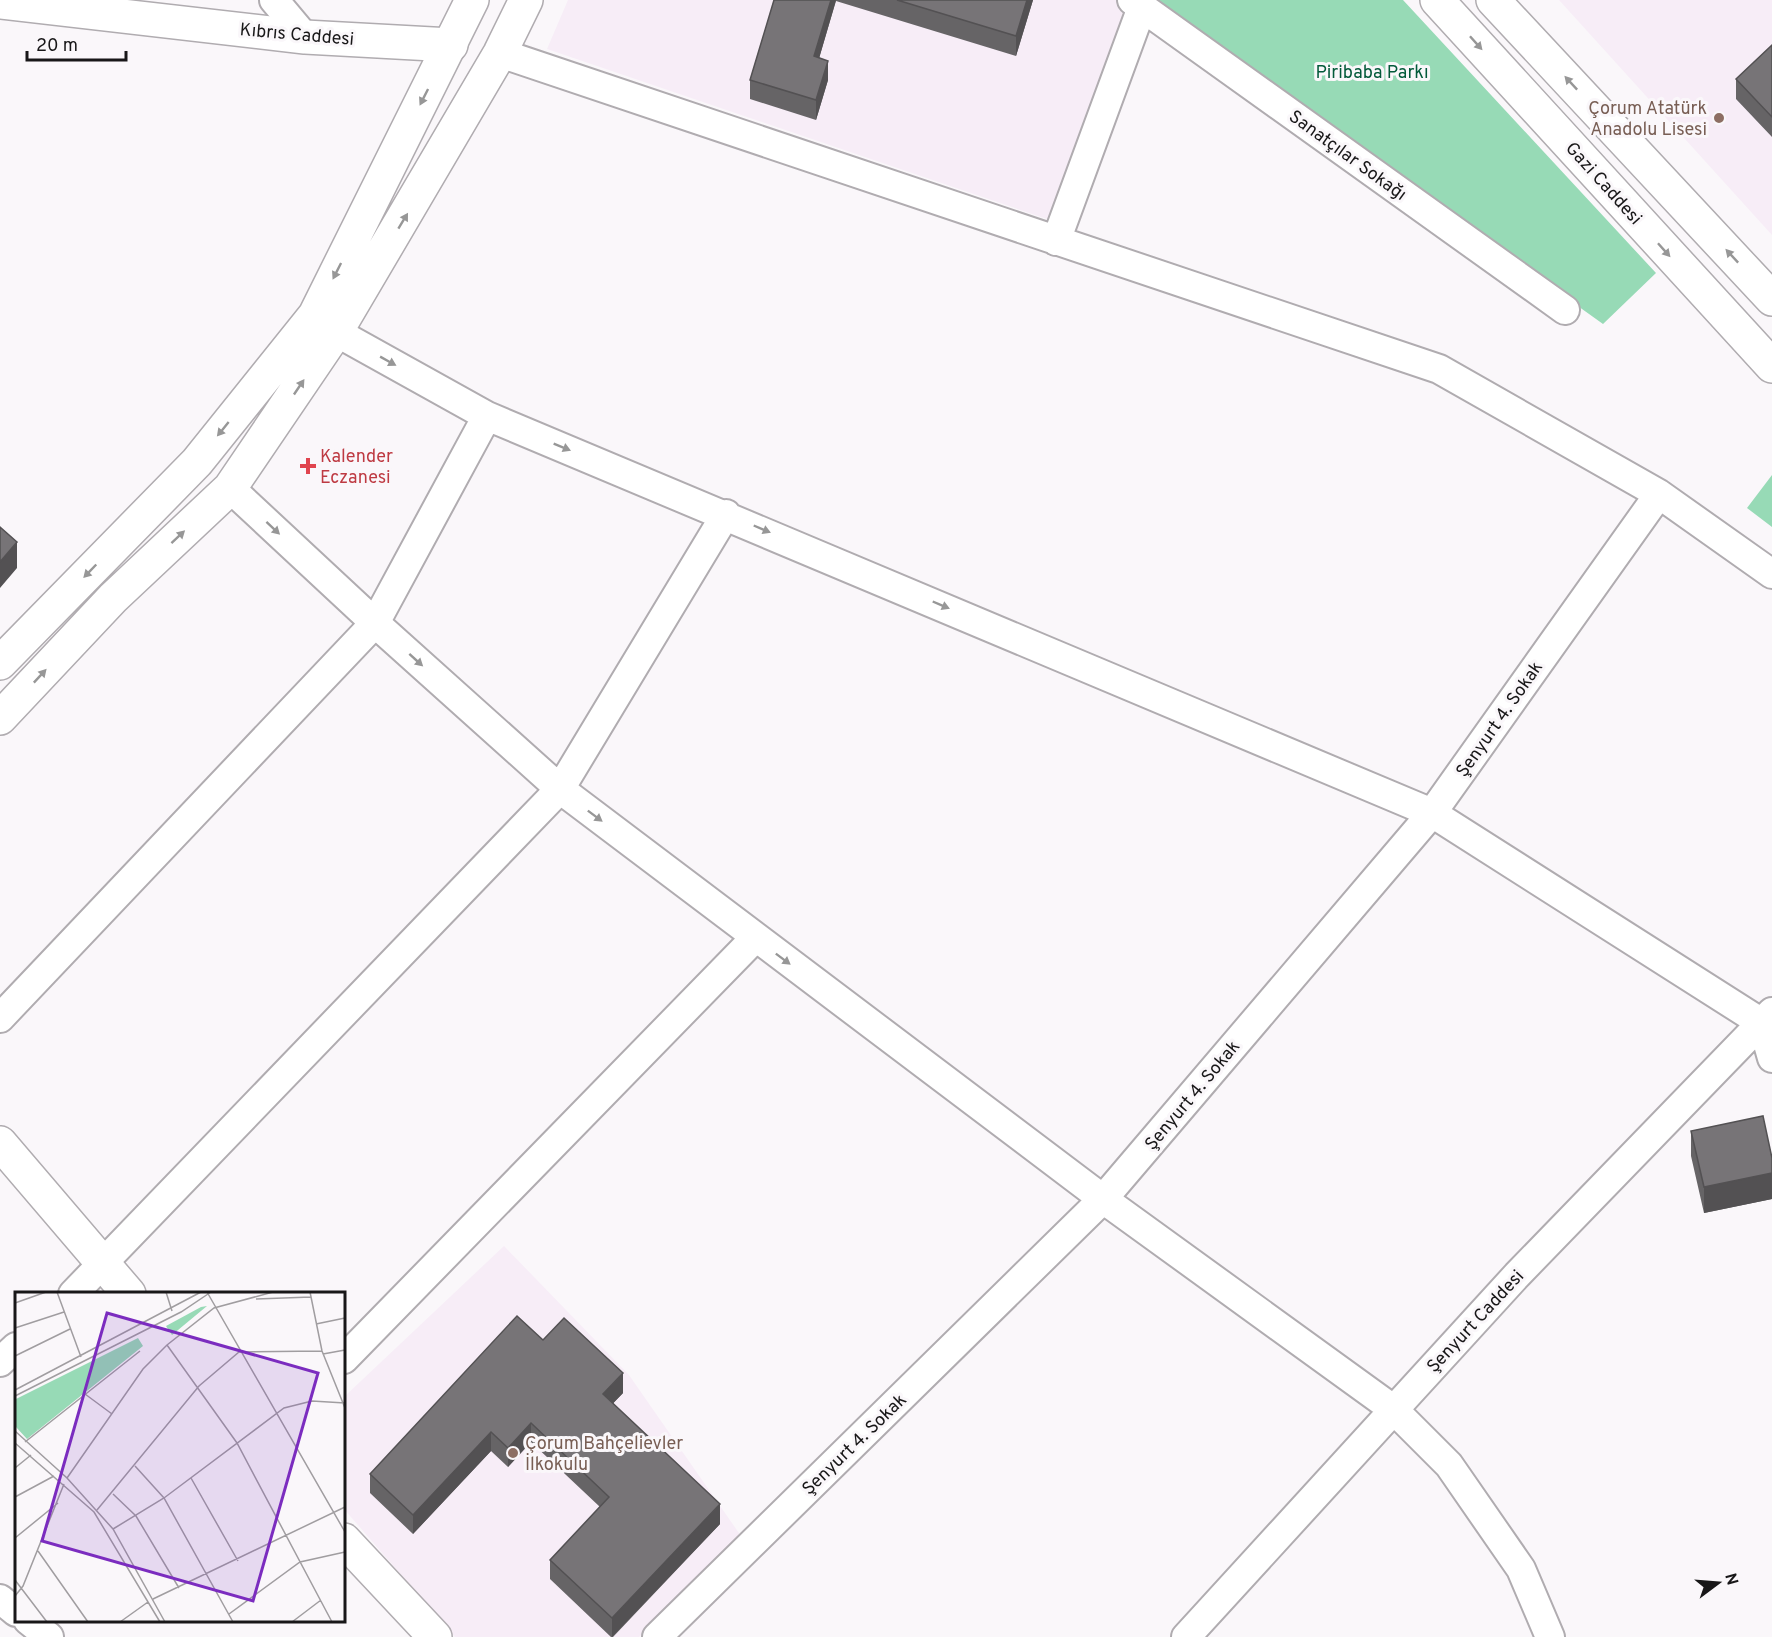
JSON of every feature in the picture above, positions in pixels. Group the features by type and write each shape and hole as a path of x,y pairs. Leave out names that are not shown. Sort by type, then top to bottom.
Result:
{"main road":[{"path":"0,663 197,462 315,315 472,0"},
{"path":"0,718 113,598 230,488 336,332 500,53 526,0"},
{"name":"Gazi Caddesi","path":"1437,0 1772,366"},
{"path":"1493,0 1772,299"},
{"name":"Kıbrıs Caddesi","path":"0,2 304,37 451,45"},
{"path":"0,1143 128,1292"},
{"path":"345,1541 435,1637"}],"street":[{"path":"274,0 304,37"},
{"path":"1056,241 1137,4"},
{"name":"Sanatçılar Sokağı","path":"1137,4 1565,310"},
{"path":"500,53 1439,369 1659,494 1772,574"},
{"path":"336,332 487,416 726,514 1432,813 1767,1017 1772,1058"},
{"path":"0,1018 375,623 487,416"},
{"path":"230,488 375,623 560,789 1103,1200 1393,1409 1449,1465 1521,1569 1550,1637"},
{"name":"Şenyurt 4. Sokak","path":"657,1637 1103,1200 1432,813 1659,494"},
{"path":"74,1292 104,1264 560,789 726,514"},
{"path":"345,1358 755,938"},
{"name":"Şenyurt Caddesi","path":"1186,1637 1517,1275 1767,1017"},
{"path":"0,1362 15,1348"},
{"path":"0,1599 15,1611"},
{"path":"30,1622 49,1637"}],"shaded area":[{"path":"568,0 1118,0 1134,11 1053,221 547,49"},
{"name":"Çorum Atatürk Anadolu Lisesi","path":"1559,0 1772,0 1772,235"},
{"name":"Çorum Bahçelievler İlkokulu","path":"504,1246 629,1375 741,1536 639,1637 455,1637 345,1510 345,1396"}],"green space":[{"name":"Piribaba Parkı","path":"1150,0 1403,0 1656,273 1603,324"},
{"path":"1772,475 1772,527 1747,508"}],"building":[{"path":"774,0 831,0 814,56 828,61 816,100 750,80"},
{"path":"897,0 1027,0 1016,36"},
{"path":"1772,45 1772,117 1736,79"},
{"path":"0,527 17,542 0,562"},
{"path":"1763,1116 1772,1158 1772,1173 1704,1187 1691,1131"},
{"name":"Çorum Bahçelievler İlkokulu","path":"517,1316 543,1340 564,1318 623,1373 603,1394 720,1504 612,1618 550,1560 609,1497 531,1423 508,1448 491,1432 413,1515 370,1474"}],"place":[{"name":"Çorum Atatürk Anadolu Lisesi","path":"1719,118"},
{"name":"Kalender Eczanesi","path":"308,466"},
{"name":"Çorum Bahçelievler İlkokulu","path":"513,1453"}]}
